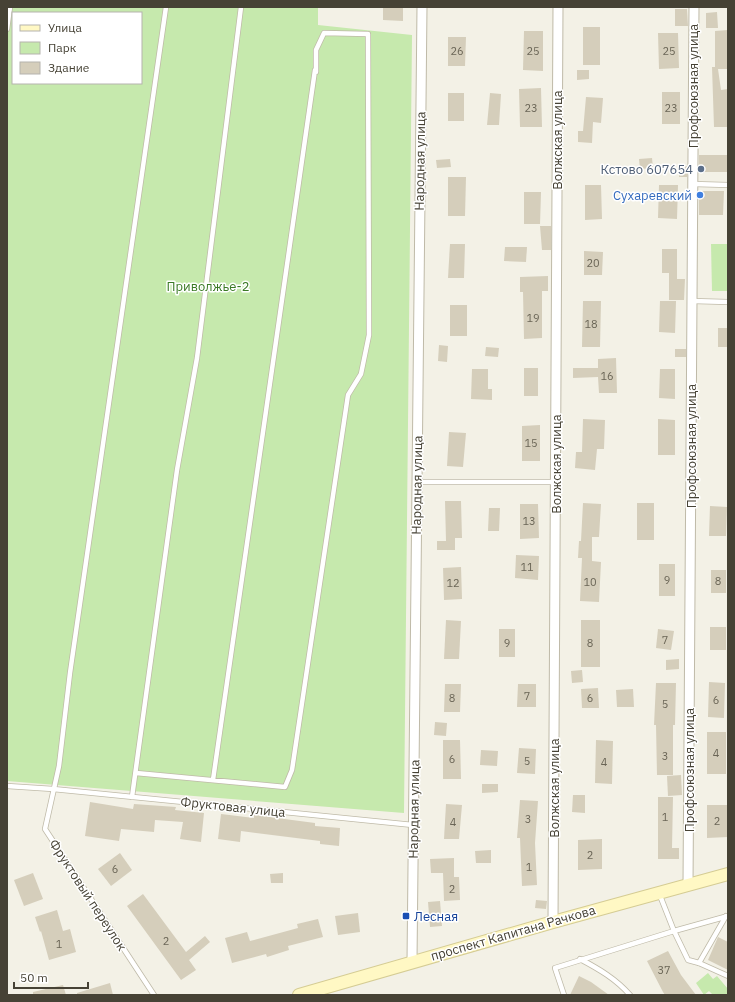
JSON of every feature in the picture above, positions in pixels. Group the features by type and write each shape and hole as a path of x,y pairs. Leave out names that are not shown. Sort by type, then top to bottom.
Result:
{"street":[{"name":"Народная улица","path":"412,962 422,7"},
{"name":"Волжская улица","path":"553,922 558,7"},
{"name":"Профсоюзная улица","path":"688,885 694,7"},
{"name":"проспект Капитана Рачкова","path":"299,995 553,922 728,874"}],"lane":[{"path":"7,29 10,7"},
{"name":"Фруктовый переулок","path":"154,995 45,829 59,766 70,674 141,191 166,7"},
{"path":"132,797 177,470 197,358 242,7"},
{"path":"136,773 285,787 292,770 348,395 361,374 369,335 368,34 324,33 316,50 316,72 315,70 213,780"},
{"path":"693,184 728,185"},
{"path":"692,301 728,302"},
{"path":"417,482 555,482"},
{"name":"Фруктовая улица","path":"7,786 53,789 414,825"},
{"path":"658,893 688,960 699,962 728,976"},
{"path":"564,995 555,968 580,959 727,916"},
{"path":"727,916 728,922"},
{"path":"699,962 727,916"},
{"path":"580,959 602,970 622,986 630,995"}],"green space":[{"name":"Приволжье-2","path":"7,7 318,7 318,25 412,35 404,813 7,781"},
{"path":"711,244 728,244 728,291 712,291"},
{"path":"708,973 713,979 717,976 728,989 728,995 713,995 709,991 704,995 696,983"}],"building":[{"path":"383,7 403,7 403,21 383,20"},
{"path":"675,9 687,9 688,26 675,26"},
{"path":"717,12 718,28 706,28 706,13"},
{"path":"583,27 600,27 600,65 583,65"},
{"path":"728,30 728,69 718,69 721,90 728,89 728,127 714,127 712,67 715,67 715,31"},
{"path":"524,31 543,31 543,71 523,70"},
{"path":"658,33 678,33 679,68 659,69"},
{"path":"448,37 466,37 465,66 448,66"},
{"path":"577,70 589,70 589,79 577,80"},
{"path":"541,88 542,127 520,127 519,89"},
{"path":"662,92 680,92 680,124 662,124"},
{"path":"448,93 464,93 464,121 448,121"},
{"path":"490,93 501,94 499,125 487,125"},
{"path":"586,97 603,98 601,123 593,122 592,143 578,142 578,131 583,131"},
{"path":"699,155 728,155 728,172 699,172"},
{"path":"652,158 653,168 640,169 639,159"},
{"path":"450,159 451,167 437,168 436,160"},
{"path":"679,166 687,166 687,177 679,177"},
{"path":"448,177 466,177 465,216 448,216"},
{"path":"585,185 601,185 602,219 585,220"},
{"path":"659,185 678,185 677,219 658,218"},
{"path":"699,191 724,191 723,215 699,215"},
{"path":"524,192 541,192 540,224 524,224"},
{"path":"540,226 551,226 551,250 542,250"},
{"path":"450,244 465,244 464,278 448,278"},
{"path":"505,247 527,247 526,262 504,261"},
{"path":"662,249 677,249 677,279 685,279 684,300 669,300 669,273 662,273"},
{"path":"584,251 603,252 602,275 584,275"},
{"path":"548,276 548,291 542,291 542,338 524,339 523,292 520,292 520,277"},
{"path":"583,301 601,301 600,347 582,347"},
{"path":"660,301 676,301 675,333 659,332"},
{"path":"450,305 467,305 467,336 450,336"},
{"path":"718,328 728,328 728,347 718,347"},
{"path":"439,345 448,346 447,362 438,361"},
{"path":"486,347 499,348 498,357 485,356"},
{"path":"675,349 686,349 686,357 675,357"},
{"path":"616,358 617,393 599,393 598,377 573,378 573,368 598,368 598,359"},
{"path":"524,368 538,368 538,396 524,396"},
{"path":"472,369 488,369 488,389 492,389 492,400 471,399"},
{"path":"660,369 675,369 675,399 659,398"},
{"path":"583,419 605,420 604,449 597,449 595,470 575,468 576,452 582,452"},
{"path":"658,419 675,420 675,455 658,455"},
{"path":"540,425 540,461 522,461 522,426"},
{"path":"449,432 466,433 463,467 447,466"},
{"path":"445,501 461,501 462,538 455,538 455,550 437,550 437,541 446,541"},
{"path":"583,503 601,504 599,537 592,537 592,561 601,562 599,602 580,601 582,558 578,558 579,541 581,541"},
{"path":"637,503 654,503 654,540 637,540"},
{"path":"520,504 538,504 539,538 520,539"},
{"path":"710,506 727,507 726,536 709,536"},
{"path":"489,508 500,508 499,531 488,531"},
{"path":"516,555 539,556 538,580 515,578"},
{"path":"659,564 675,564 675,596 659,596"},
{"path":"461,567 462,599 444,600 443,568"},
{"path":"711,570 726,570 726,593 711,593"},
{"path":"446,620 461,621 459,659 444,659"},
{"path":"581,620 600,620 600,667 581,667"},
{"path":"710,627 726,627 726,650 710,650"},
{"path":"499,629 515,629 515,657 499,657"},
{"path":"658,629 674,631 671,650 656,648"},
{"path":"679,659 679,669 666,670 666,660"},
{"path":"582,670 583,682 572,683 571,671"},
{"path":"709,682 725,683 724,718 708,717"},
{"path":"656,683 676,683 675,725 673,725 673,775 657,775 656,725 654,725"},
{"path":"445,684 461,684 460,712 444,712"},
{"path":"518,684 536,684 536,707 517,707"},
{"path":"598,688 599,708 582,708 581,689"},
{"path":"633,689 634,707 617,707 616,690"},
{"path":"435,722 447,723 446,736 434,735"},
{"path":"707,732 726,732 726,774 707,774"},
{"path":"443,740 460,740 461,779 443,779"},
{"path":"596,740 613,741 612,784 595,783"},
{"path":"519,748 536,749 535,774 517,773"},
{"path":"481,750 498,751 497,766 480,765"},
{"path":"681,775 682,795 668,796 667,776"},
{"path":"482,784 498,784 498,792 482,793"},
{"path":"573,795 585,795 585,813 572,812"},
{"path":"658,797 673,797 672,848 679,848 679,859 658,859"},
{"path":"520,800 538,801 535,843 537,885 522,886 520,838 517,838"},
{"path":"90,802 133,809 134,804 176,807 175,810 204,813 201,842 180,839 183,822 155,820 154,832 121,829 119,841 85,836"},
{"path":"446,804 462,805 459,839 444,839"},
{"path":"707,805 728,805 728,837 707,838"},
{"path":"221,814 254,818 254,815 315,823 315,826 340,828 339,846 320,844 320,841 241,831 240,842 218,839"},
{"path":"602,839 602,869 578,870 578,840"},
{"path":"491,850 491,863 476,863 475,851"},
{"path":"120,853 132,870 111,886 98,869"},
{"path":"454,858 454,877 459,877 460,900 444,901 443,873 431,873 430,859"},
{"path":"33,873 43,899 24,906 14,880"},
{"path":"283,873 283,883 271,883 270,874"},
{"path":"143,894 186,952 205,936 210,942 189,960 196,970 181,980 127,906"},
{"path":"536,900 547,901 546,909 535,908"},
{"path":"440,901 442,926 430,927 428,902"},
{"path":"57,910 63,931 70,929 76,952 49,960 41,931 40,932 35,917"},
{"path":"358,913 360,932 338,935 335,916"},
{"path":"318,919 323,937 288,946 289,950 267,957 266,954 232,963 225,938 247,932 250,941 298,928 297,924"},
{"path":"718,937 728,942 728,970 708,960"},
{"path":"668,951 681,975 696,995 665,995 663,992 647,961"},
{"path":"579,976 591,982 609,995 570,995"},
{"path":"110,983 113,995 77,995 77,993"},
{"path":"63,985 66,995 33,995 33,992"}],"place":[{"name":"Кстово 607654","path":"701,169"},
{"name":"Сухаревский","path":"700,195"},
{"name":"Лесная","path":"406,916"}]}
